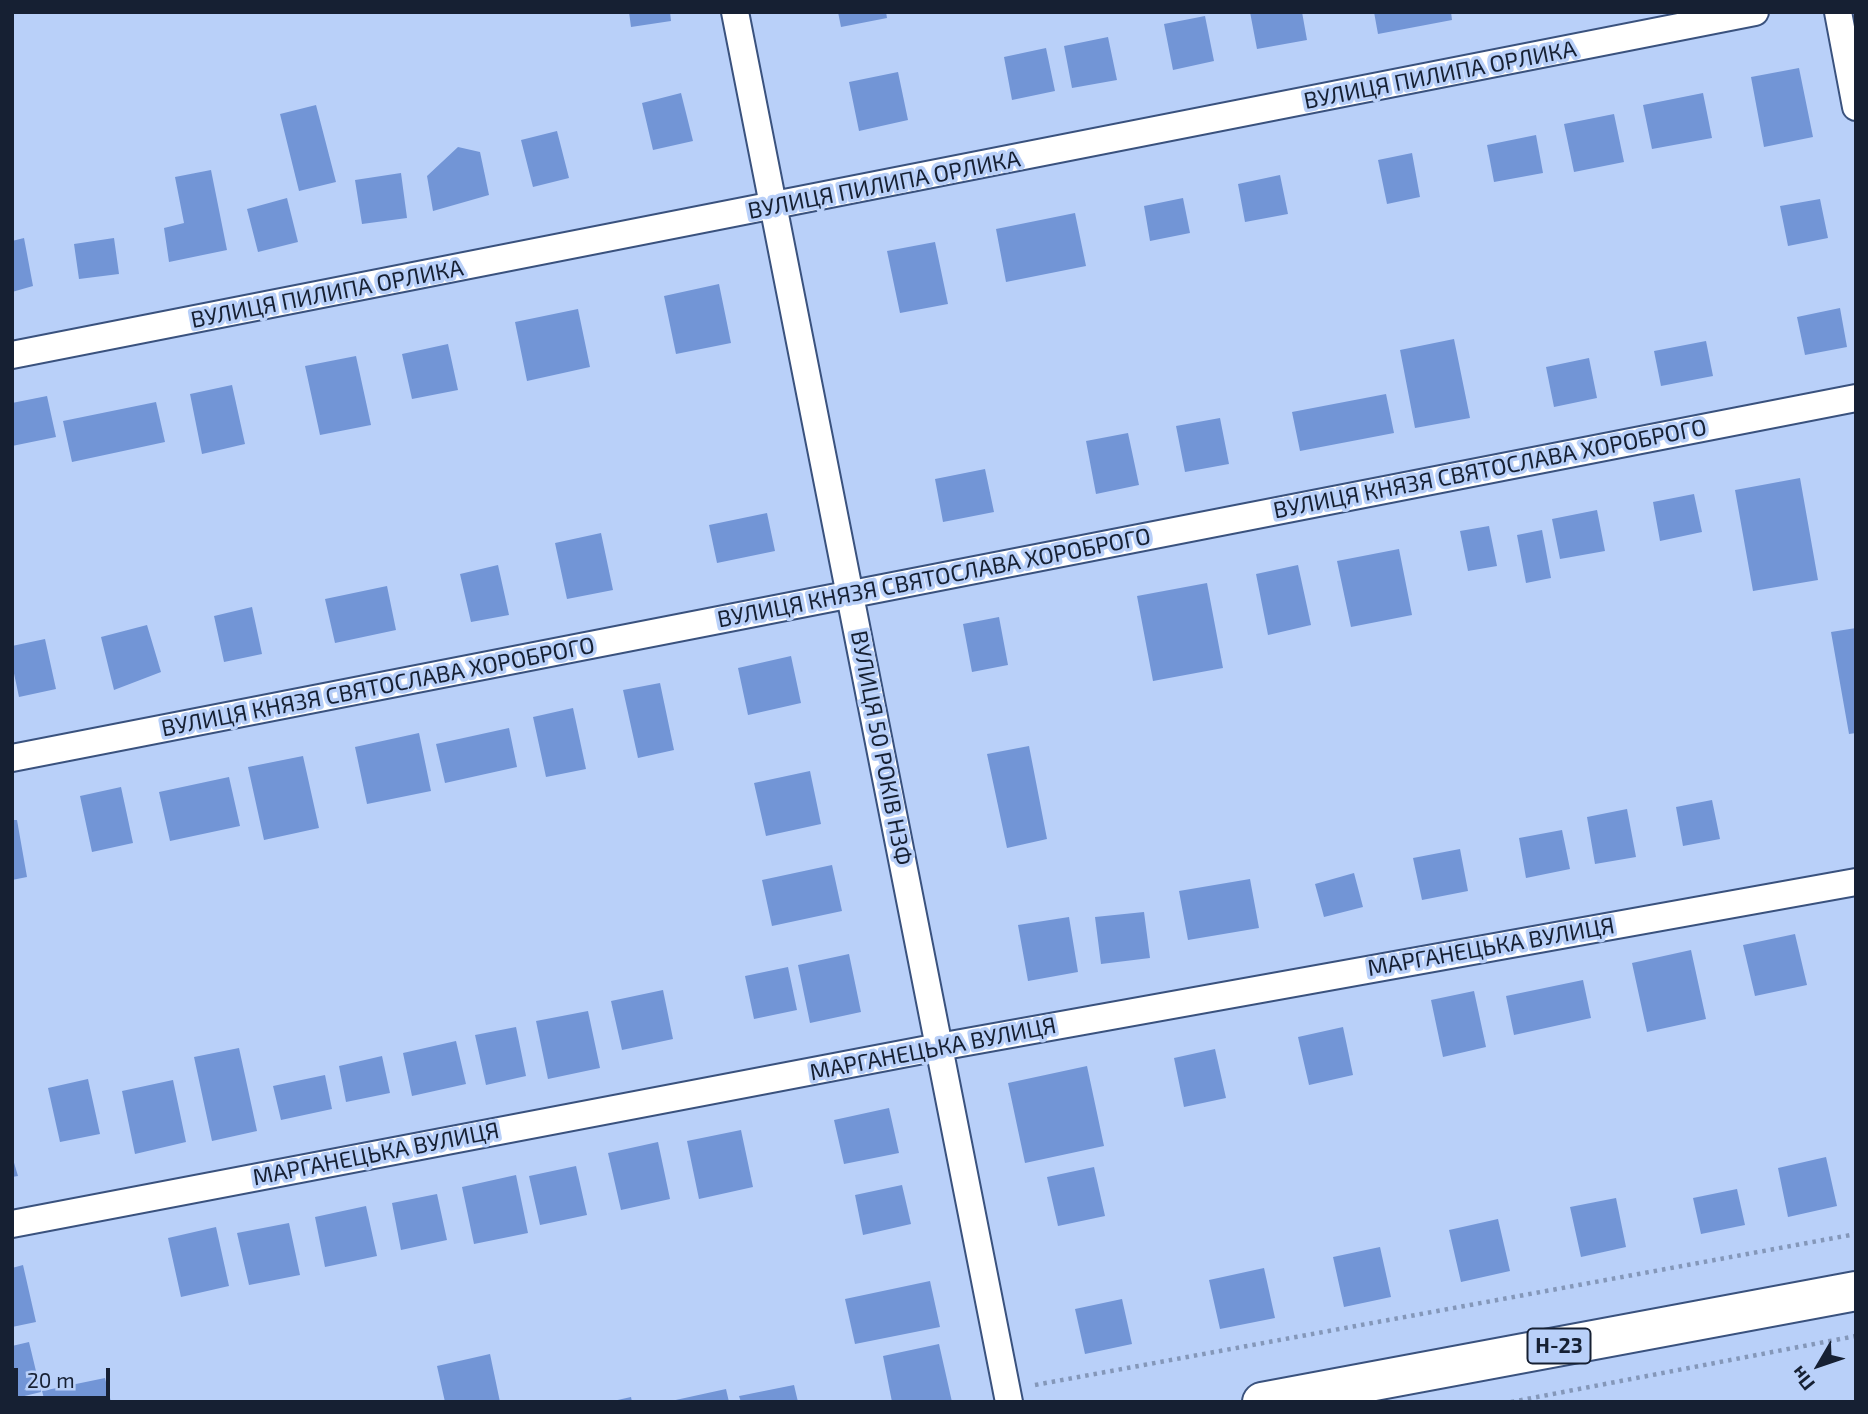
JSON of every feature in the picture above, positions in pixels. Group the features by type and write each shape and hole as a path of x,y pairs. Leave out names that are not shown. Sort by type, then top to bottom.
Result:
{"main road":[{"name":"Н-23","path":"1262,1402 1856,1291"}],"street":[{"name":"ВУЛИЦЯ 50 РОКІВ НЗФ","path":"735,12 1008,1396"},
{"name":"ВУЛИЦЯ ПИЛИПА ОРЛИКА","path":"12,355 1755,12"},
{"path":"1838,12 1856,107"},
{"name":"ВУЛИЦЯ КНЯЗЯ СВЯТОСЛАВА ХОРОБРОГО","path":"12,758 1856,398"},
{"name":"МАРГАНЕЦЬКА ВУЛИЦЯ","path":"12,1224 939,1047 1856,882"}],"path":[{"path":"1008,1396 1856,1234"},
{"path":"1511,1402 1856,1336"}],"building":[{"path":"629,12 670,12 671,21 631,27"},
{"path":"838,12 886,12 887,18 841,27"},
{"path":"1250,12 1302,12 1307,40 1257,49"},
{"path":"1374,12 1451,12 1452,20 1378,34"},
{"path":"1205,16 1214,61 1173,70 1164,24"},
{"path":"1108,37 1117,80 1072,88 1064,46"},
{"path":"1046,48 1055,91 1012,100 1004,57"},
{"path":"1799,68 1813,137 1764,147 1751,77"},
{"path":"898,72 908,120 859,131 849,82"},
{"path":"681,93 693,141 653,150 642,103"},
{"path":"1703,93 1712,138 1652,149 1643,105"},
{"path":"316,105 336,182 299,191 280,114"},
{"path":"1614,114 1624,162 1574,172 1564,124"},
{"path":"557,131 569,178 533,187 521,140"},
{"path":"1536,135 1543,173 1494,182 1487,145"},
{"path":"458,147 480,152 489,195 433,211 427,176"},
{"path":"1412,153 1420,197 1387,204 1378,160"},
{"path":"211,170 227,250 169,262 164,228 184,223 175,177"},
{"path":"401,173 407,218 362,224 355,180"},
{"path":"1280,175 1288,214 1245,222 1238,184"},
{"path":"287,198 298,242 258,252 247,209"},
{"path":"1183,198 1190,233 1150,241 1144,206"},
{"path":"1820,199 1828,238 1788,246 1780,206"},
{"path":"1075,213 1086,266 1006,282 996,229"},
{"path":"24,238 33,286 12,292 12,241"},
{"path":"114,238 119,274 79,279 74,244"},
{"path":"935,242 948,304 900,313 887,251"},
{"path":"719,284 731,343 676,354 664,296"},
{"path":"1840,308 1847,347 1805,355 1797,317"},
{"path":"578,309 590,367 527,381 515,322"},
{"path":"1454,339 1470,418 1415,428 1400,350"},
{"path":"1706,341 1713,376 1661,386 1654,351"},
{"path":"448,344 458,390 412,399 402,354"},
{"path":"356,356 371,425 320,435 305,366"},
{"path":"1589,358 1597,398 1554,407 1546,367"},
{"path":"232,385 245,444 202,454 190,394"},
{"path":"1386,394 1394,433 1300,451 1292,412"},
{"path":"47,396 56,437 12,446 12,403"},
{"path":"156,402 165,442 72,462 63,421"},
{"path":"1220,418 1229,464 1185,472 1176,426"},
{"path":"1128,433 1139,485 1096,494 1086,441"},
{"path":"985,469 994,512 943,522 935,479"},
{"path":"1800,478 1818,580 1753,591 1735,490"},
{"path":"1694,494 1702,532 1660,541 1653,502"},
{"path":"1597,510 1605,551 1560,559 1552,519"},
{"path":"767,513 775,551 717,563 709,525"},
{"path":"1489,526 1497,566 1468,571 1460,531"},
{"path":"1542,530 1551,578 1526,583 1517,535"},
{"path":"601,533 613,590 567,599 555,543"},
{"path":"1399,549 1412,615 1351,627 1337,561"},
{"path":"498,565 509,615 471,622 460,574"},
{"path":"1298,565 1311,625 1268,635 1256,574"},
{"path":"1207,583 1223,668 1153,681 1137,596"},
{"path":"387,586 396,630 335,643 325,599"},
{"path":"252,607 262,654 224,662 214,616"},
{"path":"999,617 1008,665 972,672 963,624"},
{"path":"147,625 161,672 114,690 101,637"},
{"path":"1856,628 1856,733 1849,734 1831,632"},
{"path":"45,639 56,689 19,697 12,664 12,646"},
{"path":"791,656 801,703 748,715 738,668"},
{"path":"660,683 674,750 638,758 623,690"},
{"path":"573,708 586,769 546,777 533,717"},
{"path":"509,728 517,767 445,783 436,744"},
{"path":"419,733 431,791 367,804 355,747"},
{"path":"1029,746 1047,839 1007,848 987,754"},
{"path":"303,756 319,828 264,840 248,767"},
{"path":"810,771 821,824 766,836 754,783"},
{"path":"229,777 240,826 170,841 159,792"},
{"path":"121,787 133,843 92,852 80,796"},
{"path":"1712,800 1720,839 1683,846 1676,807"},
{"path":"1627,809 1636,857 1595,864 1587,817"},
{"path":"12,820 17,820 27,877 12,880"},
{"path":"1562,830 1570,869 1526,878 1519,838"},
{"path":"1460,849 1468,891 1422,900 1413,858"},
{"path":"832,865 842,911 772,926 762,880"},
{"path":"1354,873 1363,907 1324,917 1315,884"},
{"path":"1250,879 1259,928 1188,940 1179,891"},
{"path":"1144,912 1150,958 1101,964 1095,917"},
{"path":"1069,917 1078,972 1028,981 1018,925"},
{"path":"1795,934 1807,985 1755,996 1743,945"},
{"path":"1691,950 1706,1019 1647,1032 1632,963"},
{"path":"849,954 861,1012 810,1023 798,965"},
{"path":"788,967 797,1010 754,1019 745,976"},
{"path":"1583,980 1591,1018 1514,1035 1506,996"},
{"path":"663,990 673,1039 622,1050 611,1001"},
{"path":"1474,991 1486,1047 1443,1057 1431,1000"},
{"path":"588,1011 600,1068 548,1079 536,1021"},
{"path":"516,1027 526,1076 486,1085 475,1035"},
{"path":"1343,1027 1353,1075 1309,1085 1298,1037"},
{"path":"456,1041 466,1084 412,1096 403,1053"},
{"path":"239,1048 257,1131 212,1141 194,1057"},
{"path":"1215,1049 1226,1098 1184,1107 1174,1058"},
{"path":"382,1056 390,1093 346,1102 339,1066"},
{"path":"1087,1066 1104,1146 1025,1163 1008,1083"},
{"path":"325,1075 332,1109 281,1120 273,1086"},
{"path":"88,1079 100,1134 60,1142 48,1088"},
{"path":"173,1080 186,1142 135,1154 122,1091"},
{"path":"889,1108 899,1153 844,1164 834,1120"},
{"path":"741,1130 753,1187 699,1199 687,1141"},
{"path":"658,1142 670,1199 621,1210 608,1153"},
{"path":"12,1156 18,1176 12,1177"},
{"path":"1826,1157 1837,1206 1788,1217 1778,1168"},
{"path":"576,1166 587,1215 540,1225 529,1176"},
{"path":"1094,1167 1105,1216 1058,1226 1047,1177"},
{"path":"516,1175 528,1233 474,1244 462,1187"},
{"path":"902,1185 911,1224 863,1235 855,1195"},
{"path":"1737,1189 1745,1225 1701,1234 1693,1198"},
{"path":"437,1194 447,1240 401,1250 392,1203"},
{"path":"1616,1198 1626,1247 1581,1257 1570,1207"},
{"path":"366,1206 377,1256 325,1267 315,1217"},
{"path":"1498,1219 1510,1271 1461,1282 1449,1230"},
{"path":"289,1223 300,1275 249,1285 237,1233"},
{"path":"216,1227 229,1286 181,1297 168,1238"},
{"path":"1380,1247 1391,1297 1344,1307 1333,1257"},
{"path":"23,1265 36,1322 12,1327 12,1268"},
{"path":"1264,1268 1275,1318 1220,1329 1209,1280"},
{"path":"930,1281 940,1327 855,1344 845,1299"},
{"path":"1122,1299 1132,1344 1085,1354 1075,1309"},
{"path":"29,1342 41,1392 12,1399 12,1346"},
{"path":"939,1344 952,1402 892,1402 883,1356"},
{"path":"490,1354 500,1402 445,1402 437,1366"},
{"path":"105,1378 111,1402 45,1402 42,1391"},
{"path":"794,1385 798,1402 741,1402 739,1396"},
{"path":"726,1389 729,1402 671,1402 671,1401"},
{"path":"631,1397 632,1402 613,1402 613,1401"}]}
